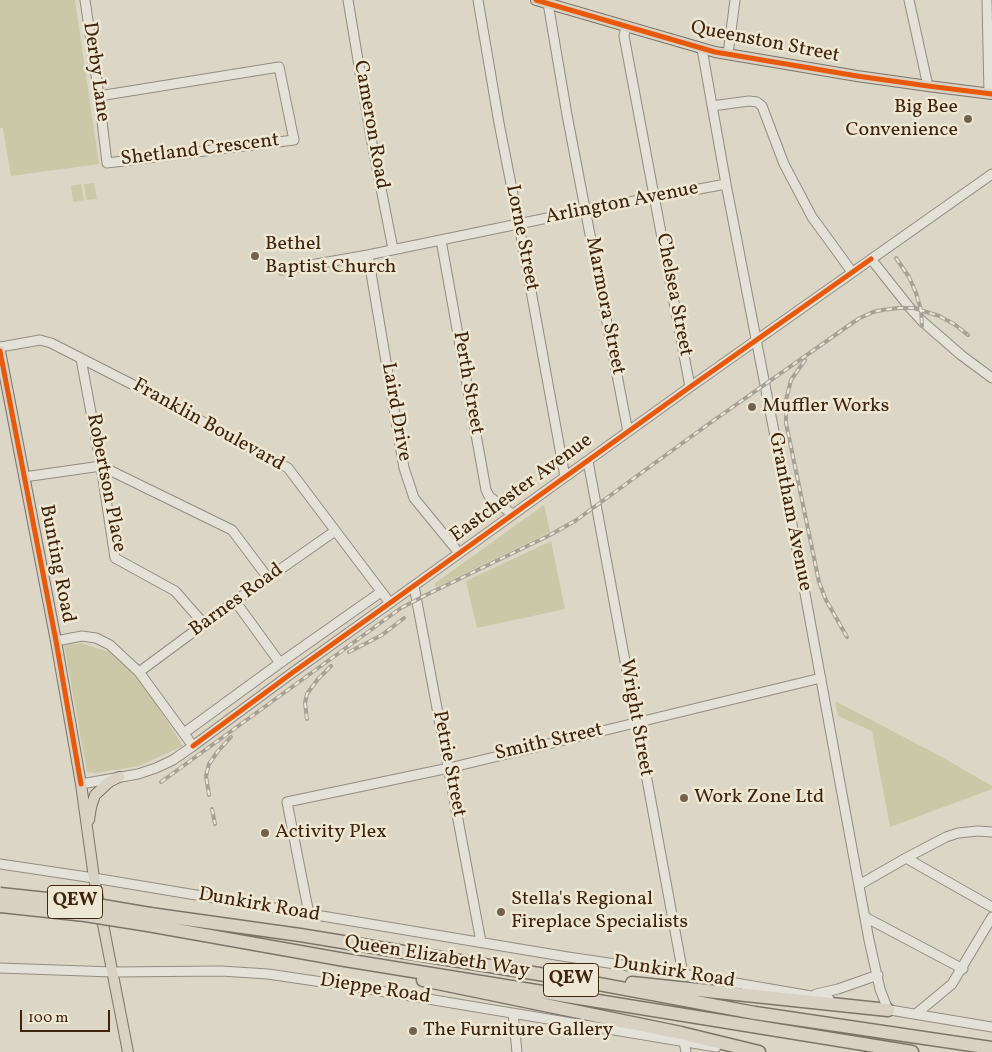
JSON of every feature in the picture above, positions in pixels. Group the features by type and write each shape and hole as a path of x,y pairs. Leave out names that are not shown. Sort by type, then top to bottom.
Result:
{"highway":[{"name":"Queen Elizabeth Way","path":"0,894 85,903 149,920 345,960 912,1052"},
{"name":"Queen Elizabeth Way","path":"0,906 300,935 588,982 755,1013 992,1048"},
{"path":"345,960 417,979 681,1033 759,1052"},
{"path":"588,982 622,982 865,1006 888,1010"}],"main road":[{"name":"Queenston Street","path":"536,0 702,49 820,70 991,94"},
{"name":"Bunting Road","path":"0,349 56,641 81,784 94,878 128,1052"},
{"path":"88,836 90,806 95,795 109,782 119,778"}],"street":[{"name":"Derby Lane","path":"85,0 105,145"},
{"name":"Cameron Road","path":"348,0 370,138 393,249"},
{"name":"Lorne Street","path":"478,0 565,477"},
{"path":"728,54 735,0"},
{"path":"909,0 928,86"},
{"path":"987,0 991,94"},
{"name":"Marmora Street","path":"548,3 567,115 628,432"},
{"name":"Chelsea Street","path":"626,26 624,36 690,387"},
{"name":"Grantham Avenue","path":"702,49 865,917 880,989 888,1010"},
{"name":"Shetland Crescent","path":"99,96 279,67 294,140 107,163 105,145"},
{"path":"712,106 749,101 757,102 762,106 784,164 812,217 852,272"},
{"name":"Eastchester Avenue","path":"81,784 138,774 173,760 512,514 992,174"},
{"name":"Arlington Avenue","path":"282,270 368,255 586,210 726,184"},
{"name":"Perth Street","path":"440,240 486,490 489,496 512,514"},
{"name":"Laird Drive","path":"368,255 404,468 414,498 459,553"},
{"path":"871,259 922,321 961,355 992,378"},
{"name":"Franklin Boulevard","path":"0,349 40,340 51,344 159,398 288,468 390,603"},
{"name":"Robertson Place","path":"81,359 116,558 175,591 204,624"},
{"name":"Wright Street","path":"588,461 683,974"},
{"path":"24,476 101,466 232,530 268,578"},
{"name":"Barnes Road","path":"139,672 235,601 335,531"},
{"name":"Petrie Street","path":"414,586 481,942"},
{"path":"184,734 281,662 381,592"},
{"path":"235,601 281,662 292,673"},
{"path":"56,641 82,636 96,638 110,645 139,672 193,746"},
{"name":"Smith Street","path":"309,914 287,802 448,768 821,678"},
{"path":"859,885 946,837 958,833 992,832"},
{"path":"906,858 992,907"},
{"name":"Dunkirk Road","path":"0,864 578,959 812,995 865,1006"},
{"path":"865,917 963,969"},
{"path":"916,1014 952,984 963,969 992,917"},
{"name":"Dieppe Road","path":"0,968 113,972 221,970 254,972 356,987 747,1052"},
{"path":"812,995 838,989 878,975"},
{"path":"865,1006 876,1001 880,989"},
{"path":"888,1010 990,1024"},
{"path":"513,1013 516,1052"},
{"path":"684,1042 686,1052"}],"shaded area":[{"path":"0,0 75,0 99,164 11,176 3,128 0,128"},
{"path":"94,183 97,199 86,200 84,184"},
{"path":"81,184 84,200 73,202 71,186"},
{"path":"544,505 550,532 437,587 434,584"},
{"path":"551,541 565,609 477,628 466,581"},
{"path":"81,643 109,652 130,664 183,746 139,766 96,773 87,772 64,645"},
{"path":"835,701 940,756 992,786 992,789 890,827 872,731 838,716"}],"railway":[{"path":"896,258 909,277 916,293 921,310 922,326"},
{"path":"161,782 401,608 575,521 858,319 882,310 914,308 939,316 954,324 968,335"},
{"path":"805,360 791,380 786,400 786,423 819,582 826,600 847,637"},
{"path":"349,652 382,635 404,618"},
{"path":"307,719 305,703 307,694 331,666"},
{"path":"209,795 206,776 209,764 231,737"},
{"path":"212,809 215,824"}],"cycle path":[{"path":"536,0 715,52 857,76 992,94"},
{"path":"193,746 690,387 871,259"},
{"path":"0,351 56,641 81,784"}],"place":[{"name":"Big Bee Convenience","path":"968,119"},
{"name":"Bethel Baptist Church","path":"255,256"},
{"name":"Muffler Works","path":"752,407"},
{"name":"Work Zone Ltd","path":"684,798"},
{"name":"Activity Plex","path":"265,833"},
{"name":"Stella's Regional Fireplace Specialists","path":"501,912"},
{"name":"The Furniture Gallery","path":"413,1031"}]}
